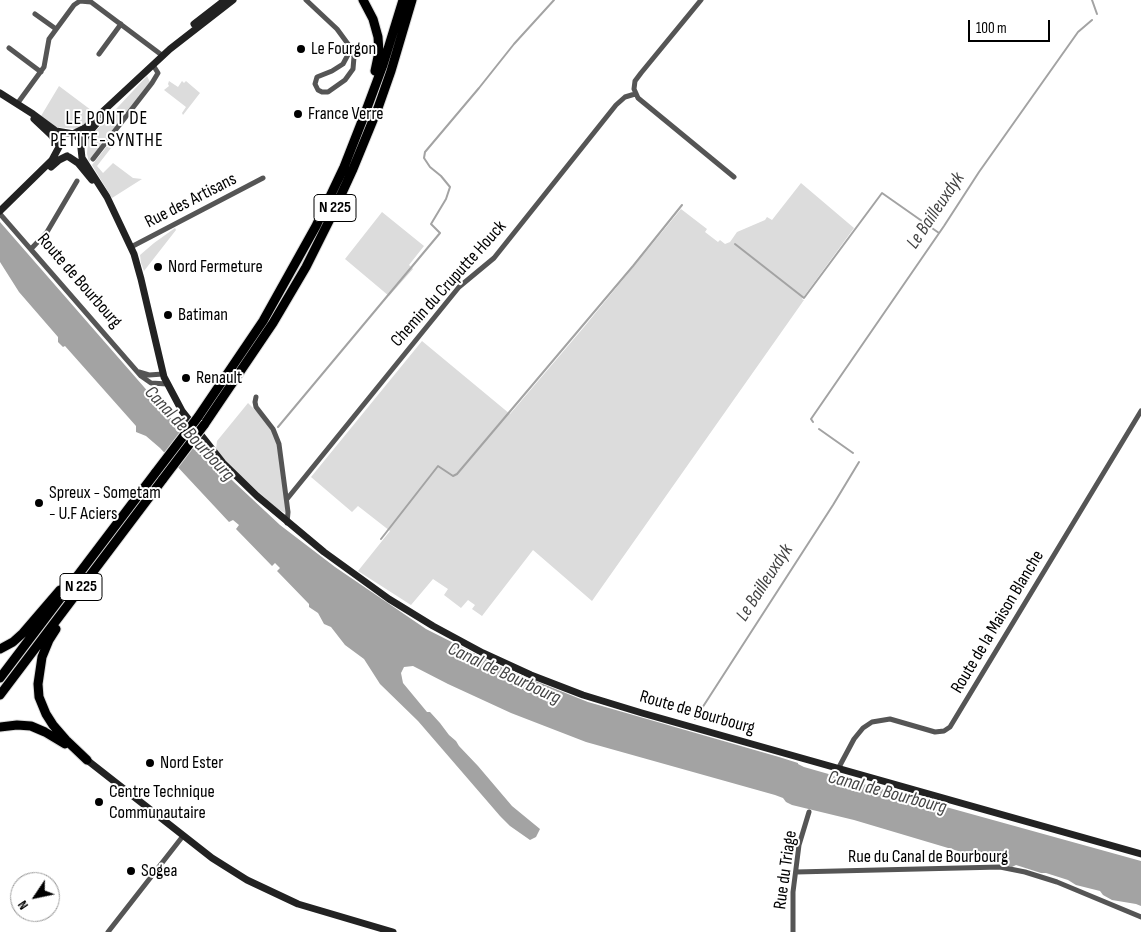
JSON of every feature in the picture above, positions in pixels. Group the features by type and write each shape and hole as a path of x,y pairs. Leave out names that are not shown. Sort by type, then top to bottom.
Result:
{"highway":[{"path":"352,146 379,52 375,23 363,0"},
{"name":"N 225","path":"0,678 198,417 249,344 288,279 316,226 352,146 379,75 402,0"},
{"name":"N 225","path":"0,695 204,425 273,323 301,275 353,169 391,71 412,0"},
{"path":"0,649 26,630 102,543"},
{"path":"88,760 66,740 51,721 40,700 38,684 42,657 49,640 93,571"},
{"path":"0,727 22,725 41,730 88,760"}],"main road":[{"path":"9,203 57,161 76,155 87,134 134,84 184,33 225,0"},
{"path":"170,49 233,0"},
{"path":"0,213 53,159 62,137 85,128 134,84"},
{"path":"0,93 56,131 78,137 83,160 105,193 125,233"},
{"path":"17,104 51,136 62,153 76,161 90,177 125,233"},
{"name":"Route de Bourbourg","path":"125,233 142,279 163,374 182,411 223,464 285,521 336,562 395,603 446,633 508,664 544,680 602,701 1141,854"},
{"path":"88,760 225,868 266,890 298,904 393,932"}],"street":[{"path":"17,104 44,65 47,43 80,0 91,2 163,56"},
{"path":"306,0 334,25 351,49 354,57 352,72 348,78 328,92 318,90 315,84 317,77 343,64 351,49"},
{"path":"701,0 637,78 634,87 635,94 734,177"},
{"path":"35,14 56,29"},
{"path":"99,54 121,24"},
{"path":"9,48 40,72"},
{"path":"93,159 152,83 158,72 153,65"},
{"name":"Chemin du Cruputte Houck","path":"286,498 460,287 491,261 618,103 635,94"},
{"name":"Rue des Artisans","path":"131,247 263,178"},
{"path":"31,249 47,232 76,181"},
{"name":"Route de Bourbourg","path":"0,213 134,368 148,382 167,384"},
{"path":"134,368 144,374 163,374"},
{"path":"256,397 256,407 271,426 277,439 288,515 285,521"},
{"name":"Route de la Maison Blanche","path":"838,769 854,739 863,728 872,722 882,719 894,720 935,732 944,731 950,726 1141,412"},
{"name":"Rue du Triage","path":"793,932 792,900 799,845 809,812"},
{"path":"108,932 183,836"},
{"name":"Rue du Canal de Bourbourg","path":"796,872 1000,867 1025,872 1057,882 1141,916"}],"shaded area":[{"path":"147,76 150,82 89,162 87,154 88,139"},
{"path":"169,81 178,87 182,81 184,83 186,81 200,93 183,115 182,113 186,107 164,90 169,86"},
{"path":"59,86 95,113 83,126 77,129 55,127 41,116"},
{"path":"112,140 115,143 97,166 103,173 113,163 133,178 142,179 112,198 92,165"},
{"path":"801,183 854,228 802,299 804,300 592,601 533,550 482,616 472,609 475,605 468,600 461,608 444,595 448,589 433,579 411,605 358,571 390,531 358,506 352,512 311,477 422,341 510,414 681,209 707,229 705,232 718,242 720,240 725,244 730,242 737,232 765,220 767,217 772,220"},
{"path":"382,212 424,246 409,265 413,269 389,296 345,259"},
{"path":"175,228 176,230 144,271 140,255"},
{"path":"248,403 265,420 276,438 287,511 285,513 276,508 231,467 216,450 217,441"}],"water":[{"name":"Canal de Bourbourg","path":"0,222 178,426 235,483 280,525 335,567 426,629 503,668 588,702 779,757 804,767 1141,861 1141,906 1112,900 1100,891 1076,885 1068,880 1046,873 1016,865 1012,867 854,820 792,805 775,795 586,742 511,713 413,666 404,667 401,673 403,683 427,712 430,712 440,723 512,806 540,829 536,837 530,840 510,826 500,816 418,721 380,684 364,659 345,645 331,627 324,624 318,613 309,607 309,604 277,571 280,568 275,563 272,566 236,529 239,525 233,520 229,522 160,448 146,436 136,432 136,426 65,346 63,347 58,342 58,337 19,292 0,262"}],"waterway":[{"path":"278,427 440,233 431,224 446,199 450,187 430,167 424,158 425,152 514,44 554,0"},
{"name":"Le Bailleuxdyk","path":"1092,0 1097,14"},
{"name":"Le Bailleuxdyk","path":"813,422 811,419 979,172 1078,32 1092,20"},
{"path":"735,244 804,298 882,193 939,233"},
{"path":"381,539 438,466 453,476 457,474 633,266 682,205"},
{"name":"Le Bailleuxdyk","path":"819,429 853,453"},
{"name":"Le Bailleuxdyk","path":"695,719 859,462"}],"place":[{"name":"Le Fourgon","path":"301,49"},
{"name":"France Verre","path":"298,114"},
{"name":"Nord Fermeture","path":"158,267"},
{"name":"Batiman","path":"168,315"},
{"name":"Renault","path":"186,378"},
{"name":"Spreux - Sometam - U.F Aciers","path":"39,503"},
{"name":"Nord Ester","path":"150,763"},
{"name":"Centre Technique Communautaire","path":"99,802"},
{"name":"Sogea","path":"131,871"}],"district":[{"name":"LE PONT DE PETITE-SYNTHE","path":"107,130"}]}
